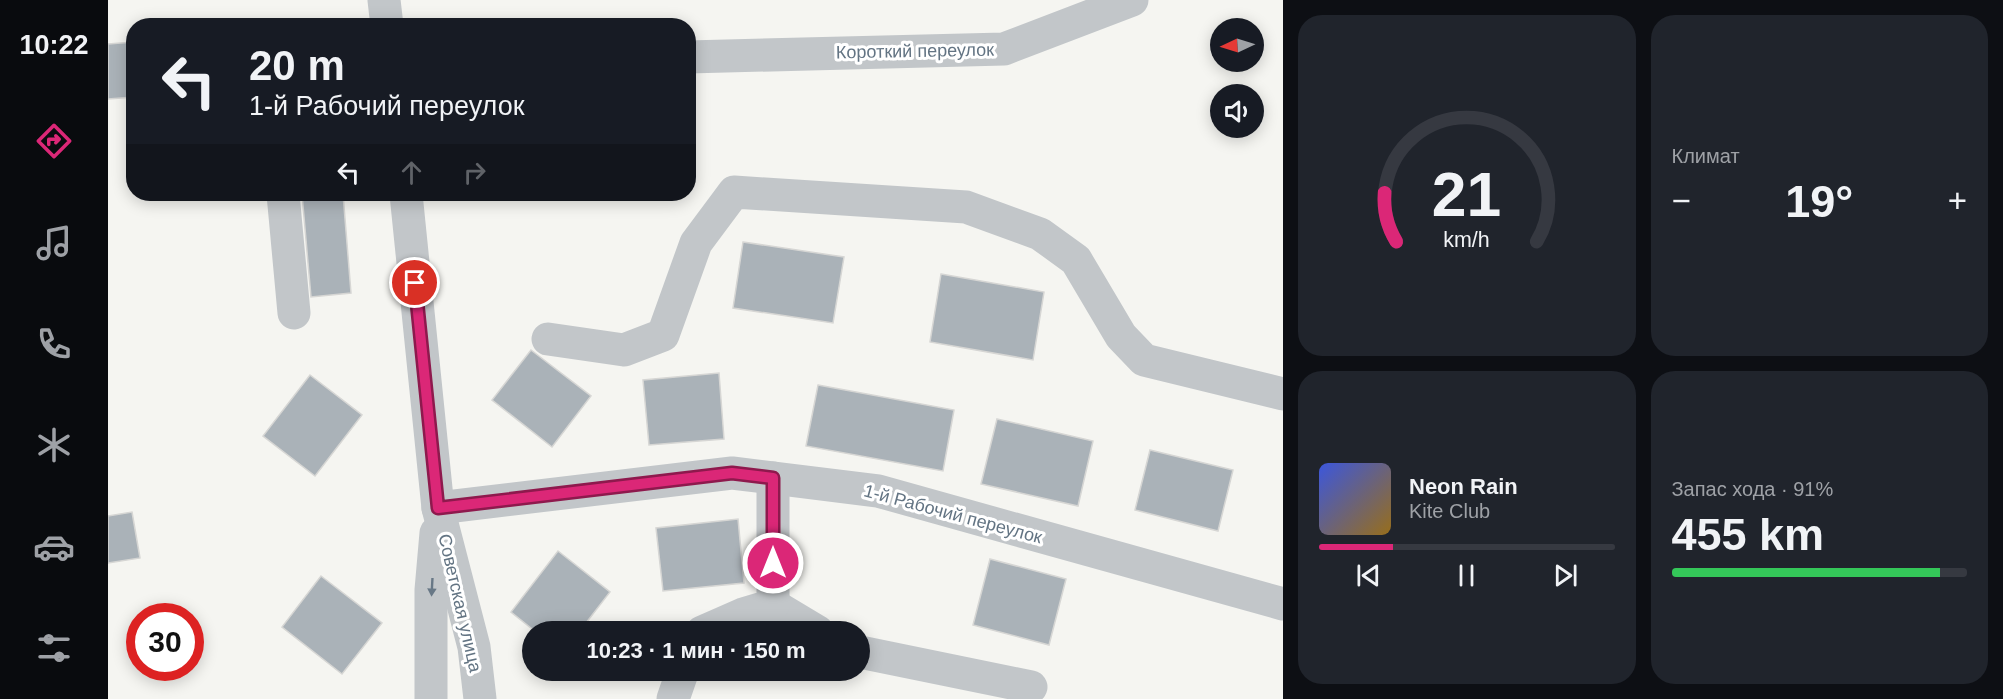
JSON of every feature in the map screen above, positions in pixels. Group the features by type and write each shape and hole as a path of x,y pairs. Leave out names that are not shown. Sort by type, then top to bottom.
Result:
{"street":[{"path":"384,0 386,18"},
{"name":"Короткий переулок","path":"696,57 1004,49 1132,0"},
{"path":"548,339 624,350 663,335 696,243 735,192 966,207 1040,234 1076,261 1121,336 1144,360 1283,394"},
{"path":"284,201 294,313"},
{"name":"Советская улица","path":"407,201 438,508 474,647 480,699"},
{"name":"1-й Рабочий переулок","path":"438,508 732,473 878,491 1283,604"},
{"path":"772,605 773,478"},
{"name":"Советская улица","path":"431,699 431,591 438,508"},
{"path":"727,621 772,605 799,621"},
{"path":"870,654 1031,687"},
{"path":"673,699 679,681"}],"building":[{"path":"126,43 126,98 108,99 108,44"},
{"path":"303,201 344,201 351,293 311,297"},
{"path":"743,242 844,257 833,323 733,308"},
{"path":"941,274 1044,292 1033,360 930,342"},
{"path":"531,350 591,396 552,447 492,400"},
{"path":"719,373 724,439 649,445 643,380"},
{"path":"310,375 362,415 315,476 263,436"},
{"path":"818,385 954,410 943,471 806,446"},
{"path":"997,419 1093,441 1078,506 981,484"},
{"path":"1150,450 1233,470 1218,531 1135,510"},
{"path":"132,512 140,558 108,563 108,516"},
{"path":"738,519 744,583 663,591 656,528"},
{"path":"558,551 610,592 588,621 522,621 511,612"},
{"path":"990,559 1066,579 1049,645 973,625"},
{"path":"321,576 382,623 342,674 282,627"}],"route":[{"path":"415,283 438,508 732,473 773,478 773,563"}]}
